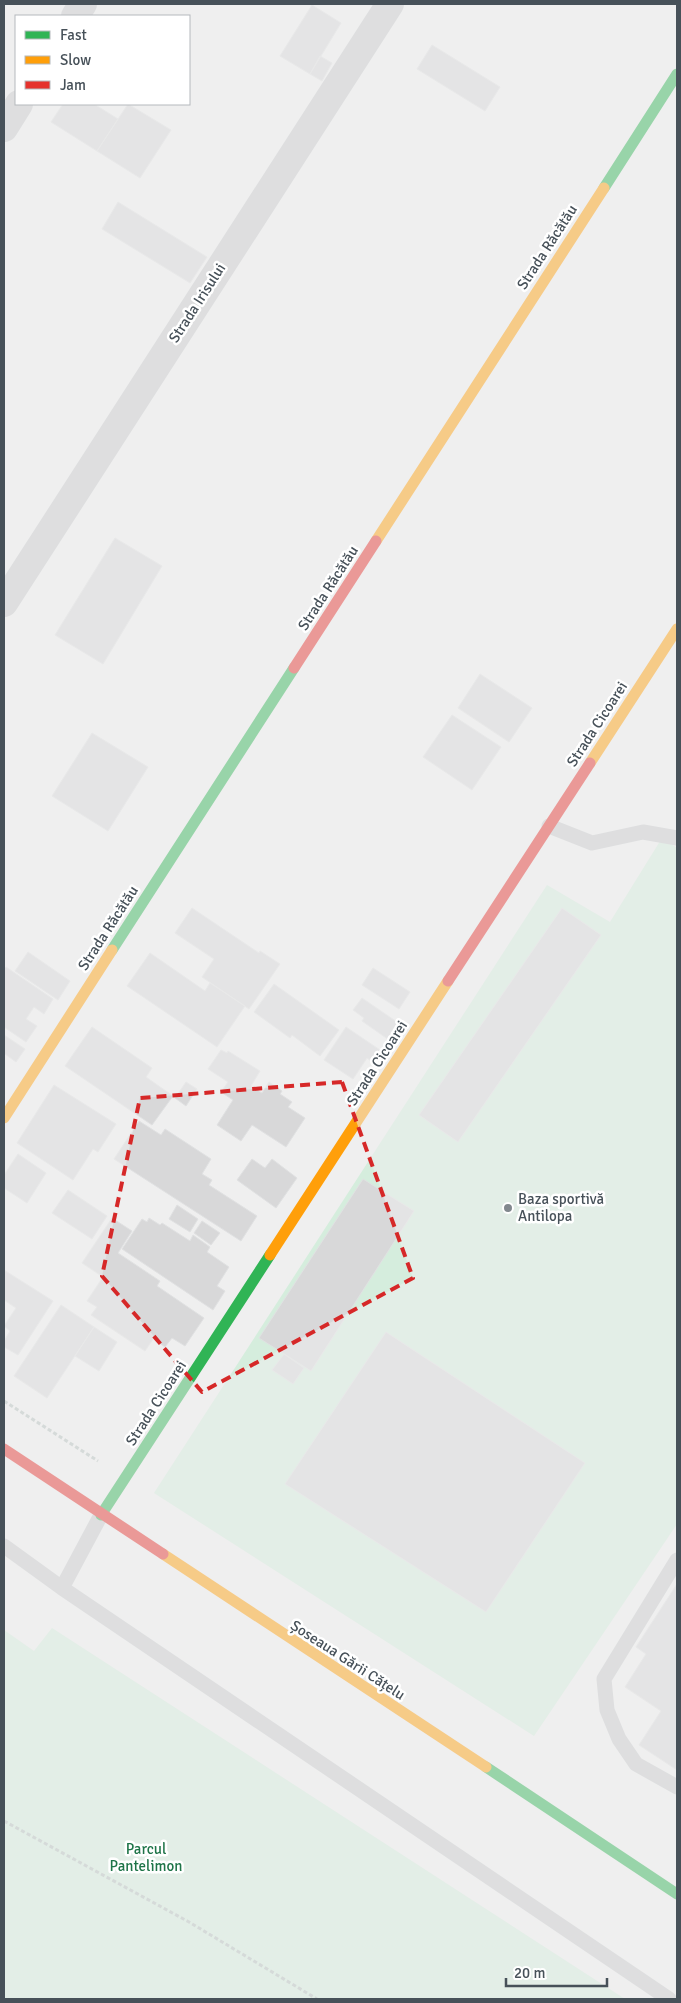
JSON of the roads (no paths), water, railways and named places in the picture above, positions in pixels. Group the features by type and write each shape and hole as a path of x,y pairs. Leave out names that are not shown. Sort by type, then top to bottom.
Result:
{"street":[{"path":"76,15 83,4"},
{"name":"Strada Irisului","path":"4,603 390,4"},
{"name":"Strada Răcătău","path":"4,1118 677,74"},
{"path":"4,128 18,105"},
{"name":"Strada Cicoarei","path":"101,1515 677,629"},
{"name":"Șoseaua Gării Cățelu","path":"4,1450 677,1894"}],"lane":[{"path":"549,826 592,843 643,832 677,838"},
{"path":"62,1588 101,1515"},
{"path":"4,1546 62,1588 668,1999"},
{"path":"677,1560 604,1679 607,1710 619,1739 636,1764 677,1787"}],"place":[{"name":"Baza sportivă Antilopa","path":"508,1208"}],"park label":[{"name":"Parcul Pantelimon","path":"146,1858"}]}
